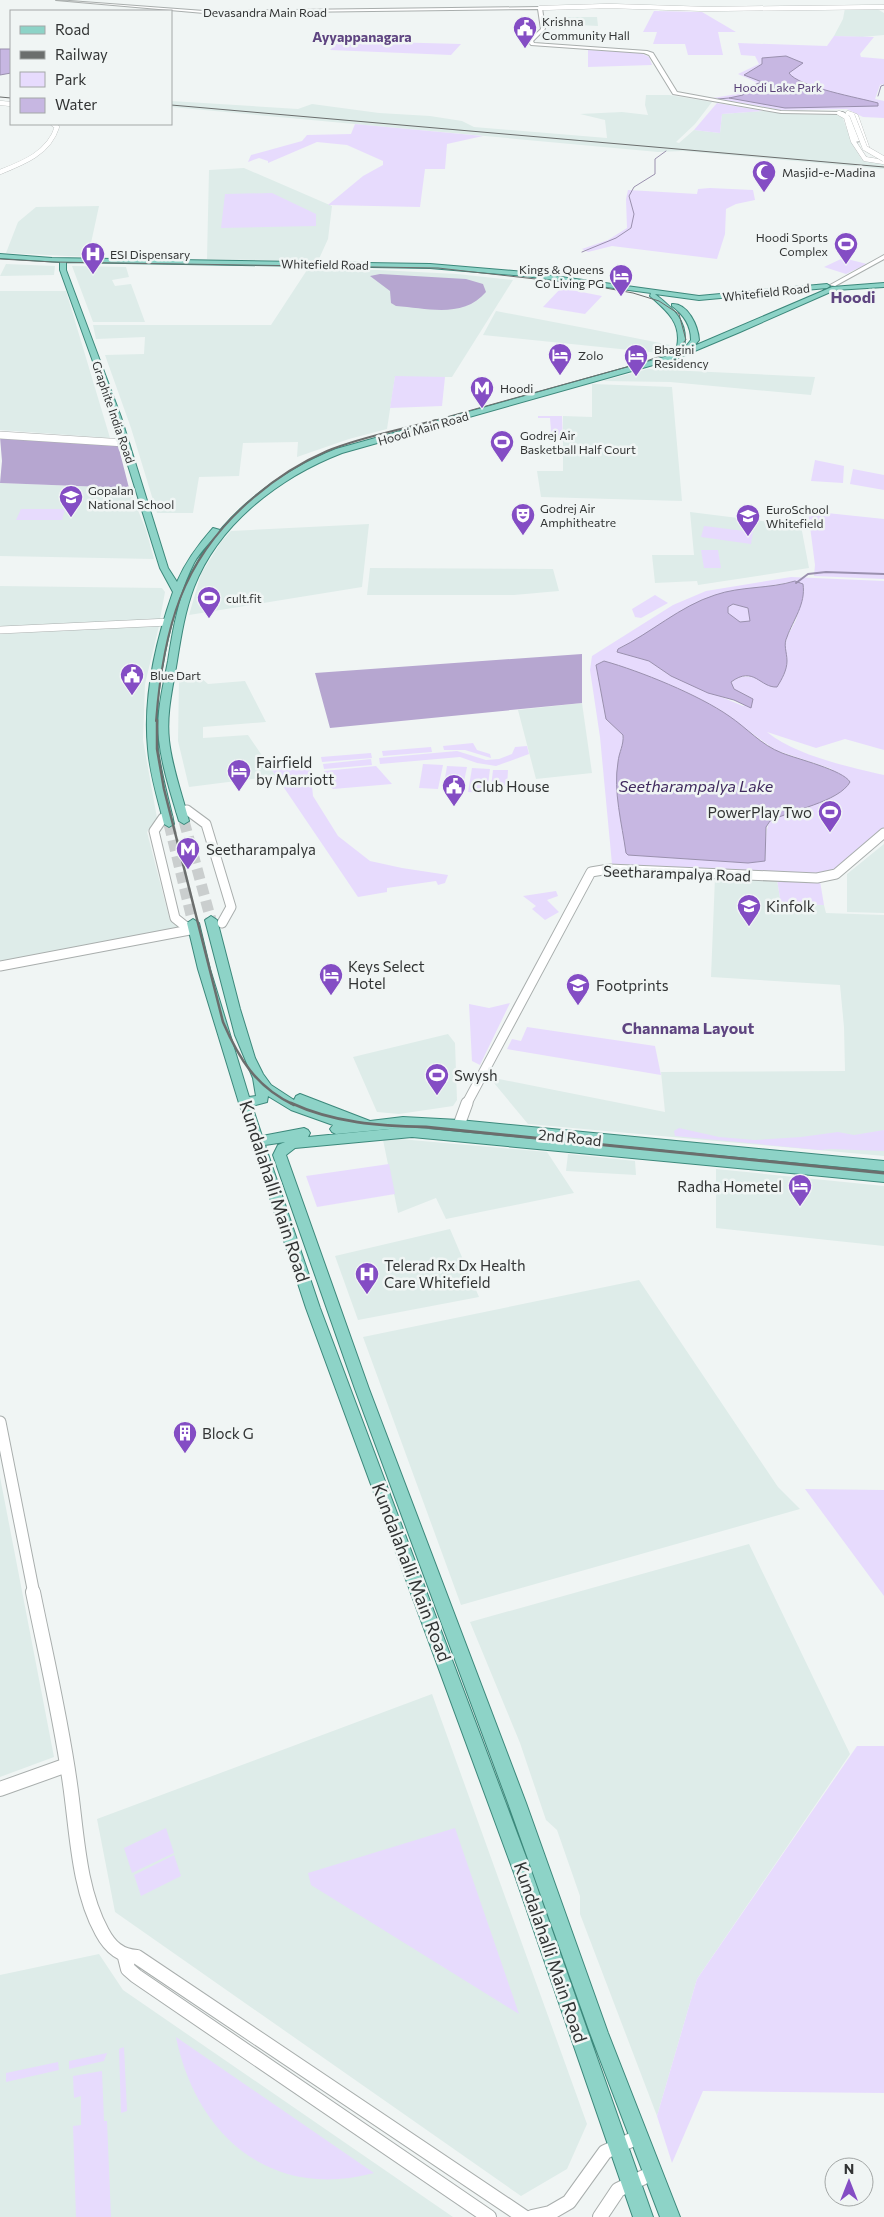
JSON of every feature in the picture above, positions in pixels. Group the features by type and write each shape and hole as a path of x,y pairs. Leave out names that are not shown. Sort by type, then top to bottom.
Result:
{"main road":[{"name":"Devasandra Main Road","path":"58,0 204,12 540,9"},
{"path":"396,11 398,2"},
{"path":"540,9 543,29 530,41 532,43 651,54 671,90 677,94 781,112 838,112 850,114 865,148 884,160"},
{"path":"838,112 849,117 860,146 884,160"},
{"name":"Whitefield Road","path":"0,258 430,266 533,275 659,296 695,300 781,294 789,295 793,298 792,303"},
{"name":"Hoodi Main Road","path":"183,592 211,548 251,505 288,476 312,462 353,447 648,363 689,349 846,280 884,259"},
{"name":"Whitefield Road","path":"32,260 50,263 430,269 528,278 650,294 712,298 833,286 884,284"},
{"name":"Graphite India Road","path":"63,263 63,270 125,442 168,574 183,592"},
{"name":"Hoodi Main Road","path":"746,325 833,286"},
{"path":"650,294 683,310 690,319 695,338 689,349"},
{"name":"Hoodi Main Road","path":"183,592 182,578 198,549 237,508 299,462 325,450 366,438 648,363 677,350 684,338 679,319 674,312 650,294"},
{"path":"169,820 152,736 157,683 169,622 183,592"},
{"path":"183,592 163,727 167,756 183,816"},
{"path":"216,922 221,965 257,1073 263,1100 245,1103"},
{"name":"Kundalahalli Main Road","path":"193,927 203,967 245,1103 313,1308 519,1863 643,2217"},
{"path":"257,1073 312,1104 348,1115 370,1125"},
{"path":"257,1073 273,1093 312,1114 355,1126"},
{"name":"2nd Road","path":"258,1142 288,1135 403,1122 459,1125 884,1166"},
{"name":"2nd Road","path":"279,1155 283,1149 293,1143 388,1132 412,1132 884,1178"},
{"name":"Kundalahalli Main Road","path":"279,1155 362,1389 638,2137 670,2217"},
{"path":"345,1393 355,1394 362,1389"},
{"path":"604,2104 623,2096"}],"street":[{"path":"746,8 748,1"},
{"path":"540,9 609,6 746,8 884,7"},
{"path":"838,112 846,117 853,141 864,157 875,161 884,160"},
{"path":"850,114 856,116 867,148 884,160"},
{"path":"0,172 31,160 43,145 54,137 57,127 54,125"},
{"path":"864,157 874,152"},
{"path":"864,157 884,160"},
{"path":"0,434 125,442"},
{"path":"0,630 169,622"},
{"path":"183,816 187,810 206,824 230,907 216,922"},
{"path":"169,820 163,818 154,831 176,918 193,927"},
{"name":"Seetharampalya Road","path":"459,1125 462,1112 591,872 609,870 817,878 836,874 884,833"},
{"path":"0,966 193,927"},
{"path":"0,1422 2,1445 67,1765 93,1909 103,1934 113,1948 125,1957 137,1957 524,2217"},
{"path":"0,1789 67,1765"},
{"path":"125,1957 128,1969 136,1976 489,2217"},
{"path":"532,2217 550,2213 569,2202 600,2157 638,2137"},
{"path":"600,2217 618,2190 652,2173"}],"shaded area":[{"path":"874,7 884,13 884,35 862,37 834,36 843,19 845,8"},
{"path":"562,17 597,17 598,26 561,24"},
{"path":"646,95 669,95 712,102 695,124 676,142 679,143 694,130 720,133 722,114 763,111 785,114 839,115 842,116 852,143 862,160 883,162 884,169 683,151 658,152 172,107 172,101 298,109 312,104 379,113 430,116 462,121 474,127 607,138 605,120 580,114 622,112 648,115 645,105"},
{"path":"244,168 332,206 328,239 318,261 207,259 209,170"},
{"path":"99,206 88,257 6,253 18,222 36,207"},
{"path":"6,264 55,266 54,275 0,276"},
{"path":"72,266 126,267 129,277 112,280 115,286 131,284 145,322 93,322"},
{"path":"307,270 378,270 457,274 513,280 452,377 395,377 387,429 349,439 297,457 298,442 243,443 239,476 199,477 193,513 157,513 131,428 105,355 144,354 145,337 96,339 93,325 271,325"},
{"path":"380,274 466,279 483,284 486,292 467,306 456,309 432,310 396,306 391,303 390,291 370,276"},
{"path":"0,291 66,291 110,438 0,430"},
{"path":"496,311 670,345 659,353 483,335"},
{"path":"648,369 815,377 811,395 670,382 602,381"},
{"path":"592,384 672,387 682,501 541,497 537,471 563,471 563,416 592,417"},
{"path":"0,437 118,445 129,488 0,483 2,461"},
{"path":"0,483 129,488 146,530 154,559 0,556"},
{"name":"EuroSchool Whitefield","path":"690,512 801,526 809,568 698,585 697,581 655,583 652,555 694,555"},
{"path":"369,524 362,587 189,615 201,574 221,542 231,531"},
{"path":"370,568 553,569 559,591 514,595 367,595"},
{"path":"0,586 162,588 165,592 160,619 0,627"},
{"path":"159,626 145,684 143,740 157,818 147,832 170,921 183,928 0,961 0,634"},
{"path":"582,654 582,703 330,728 315,673"},
{"path":"201,678 208,684 245,681 266,722 203,727 203,738 248,735 276,776 189,787 178,741 179,681"},
{"path":"582,703 592,773 536,779 518,710"},
{"path":"884,844 884,913 847,912 847,874"},
{"path":"715,877 777,880 781,904 824,905 826,913 884,915 884,1156 528,1124 489,1077 665,1112 661,1072 845,1071 844,1027 840,985 711,977"},
{"path":"448,1034 455,1043 457,1100 453,1106 399,1114 377,1112 353,1057"},
{"path":"389,1138 547,1152 574,1193 446,1219 436,1198 398,1213 383,1140"},
{"path":"568,1154 635,1161 636,1175 566,1171"},
{"name":"Radha Hometel","path":"716,1169 884,1186 884,1246 716,1228"},
{"path":"450,1229 479,1297 358,1320 335,1256"},
{"path":"639,1280 778,1487 800,1509 461,1605 363,1337"},
{"path":"0,1477 54,1757 0,1777"},
{"path":"749,1544 850,1754 697,1979 657,2116 580,1914 580,1896 557,1830 546,1820 520,1743 470,1622"},
{"path":"432,1694 587,2124 567,2169 521,2196 115,1912 97,1819"},
{"path":"99,1954 123,1990 453,2217 0,2217 0,1975"}],"green space":[{"path":"654,11 702,12 736,32 718,32 723,55 688,55 685,44 653,44 657,32 643,32"},
{"path":"834,36 874,37 860,54 861,57 884,59 884,84 880,85 875,99 884,101 884,118 863,117 847,109 782,110 713,98 737,94 738,89 758,83 738,74 759,64 755,56 741,55 738,43 827,46"},
{"path":"340,40 461,44 451,55 330,50"},
{"path":"588,50 639,52 649,57 652,65 588,67"},
{"path":"717,103 763,111 722,114 720,133 694,130"},
{"path":"355,124 483,136 447,144 445,169 425,169 420,207 328,205 363,176 383,165 383,161 347,145 317,142 268,163 268,161 259,158 248,162 251,155 302,141 307,135 351,134"},
{"path":"698,189 753,190 755,200 736,204 726,209 725,234 717,259 612,246 588,252 582,249 608,240 627,228 626,199 628,190 697,194"},
{"path":"272,193 316,214 316,226 221,228 225,194"},
{"name":"Hoodi Sports Complex","path":"843,258 867,264 846,274 824,267"},
{"path":"561,288 602,296 585,314 543,307"},
{"path":"395,376 445,377 442,406 390,408"},
{"path":"538,416 562,416 563,442 552,442 550,418 538,418"},
{"path":"815,460 844,466 843,483 811,481"},
{"path":"853,469 884,475 884,490 850,484"},
{"path":"21,509 65,509 62,520 16,520"},
{"path":"808,511 884,519 884,579 814,576 815,565"},
{"path":"704,526 753,532 751,544 701,537"},
{"path":"701,550 718,550 721,568 704,568"},
{"path":"791,577 884,581 884,750 845,739 816,748 767,732 807,754 884,775 884,830 834,870 817,874 612,864 600,737 590,670 592,656 673,605 706,591","holes":["795,581 803,584 804,590 796,620 787,637 785,646 787,661 784,675 772,687 752,677 742,677 731,682 733,689 753,699 743,706 671,676 649,661 617,652 618,649 641,638 703,599","604,661 630,669 717,708 775,750 832,769 815,803 770,821 766,835 765,861 748,863 628,855 618,788 618,762 623,735 606,719 596,665"]},
{"path":"655,595 668,603 641,618 635,617 632,609"},
{"path":"733,604 748,608 750,621 740,622 727,613 728,607"},
{"path":"473,743 477,750 490,754 491,758 465,750 444,750 443,746"},
{"path":"527,746 529,754 496,766 477,763 460,757 380,764 379,758 457,751 486,760 499,759 512,754 515,747"},
{"path":"431,747 432,752 383,756 382,751"},
{"path":"371,753 372,758 322,762 321,757"},
{"path":"371,759 372,765 324,769 323,764"},
{"path":"423,764 443,765 438,789 419,788"},
{"path":"310,765 313,796 338,836 370,861 448,875 445,883 438,885 436,881 387,888 387,892 358,897 270,767"},
{"path":"376,766 392,784 333,789 325,782 324,771"},
{"path":"447,766 467,767 462,791 443,790"},
{"path":"472,768 490,769 487,793 468,792"},
{"path":"493,770 508,770 507,787 491,787"},
{"path":"777,880 820,881 824,905 781,904"},
{"path":"556,891 558,896 547,900 559,912 545,920 532,909 536,906 523,896"},
{"path":"510,1003 480,1065 472,1061 469,1004 489,1008"},
{"path":"527,1027 655,1046 661,1075 507,1049 512,1039 521,1041"},
{"path":"679,1128 719,1137 755,1140 838,1132 854,1135 884,1130 884,1151 820,1150 675,1136 674,1131"},
{"path":"389,1164 395,1194 317,1207 306,1176"},
{"path":"805,1489 884,1490 884,1596"},
{"path":"857,1746 884,1746 884,2093 703,2091 672,2163 657,2116 697,1979"},
{"path":"166,1828 174,1853 132,1873 124,1848"},
{"path":"455,1828 519,2014 311,1885 308,1873"},
{"path":"174,1855 181,1876 141,1896 134,1875"},
{"path":"176,2037 374,2173 336,2179 302,2177 271,2168 244,2152 220,2130 201,2104 186,2072"},
{"path":"124,2047 127,2111 121,2113 119,2049"},
{"path":"107,2053 104,2061 69,2069 69,2061"},
{"path":"58,2062 59,2070 6,2082 6,2073"},
{"path":"102,2071 104,2121 107,2121 111,2217 76,2217 73,2126 81,2125 81,2096 74,2098 73,2076"}],"water":[{"path":"0,49 10,49 10,73 0,75"},
{"name":"Hoodi Lake Park","path":"786,56 803,63 789,73 804,83 878,103 878,106 785,108 729,98 743,95 743,89 762,82 744,75 762,64 762,58"},
{"path":"795,581 803,584 803,598 786,640 787,664 781,681 777,687 766,684 751,676 739,677 731,682 734,689 753,699 751,708 734,700 708,693 671,676 649,661 617,652 618,649 702,600 735,590","holes":["733,604 748,608 750,621 740,622 728,613 728,607"]},
{"name":"Seetharampalya Lake","path":"604,661 651,677 686,692 729,716 774,750 839,773 850,782 836,795 770,821 766,827 765,861 748,863 628,855 626,853 617,796 618,762 623,735 606,719 596,665"}],"waterway":[{"path":"878,96 881,86 884,85"},
{"path":"718,99 729,98"},
{"path":"582,252 616,238 631,228 634,214 629,196 634,187 655,174 655,159 666,151"},
{"path":"796,583 808,574 826,572 884,574"}],"tunnel":[{"path":"184,821 211,920"},
{"path":"169,824 193,923"}],"railway":[{"path":"0,97 10,98"},
{"path":"172,105 884,167"},
{"path":"0,259 53,262 438,268 589,285 633,293 659,301 679,314 686,340 674,351 641,363 432,421"},
{"path":"156,721 164,656 180,598 208,546 228,521 270,484 297,466 327,451 381,434 436,420"},
{"path":"157,720 157,749 164,789 223,1022 242,1060 250,1071 269,1090 294,1105"},
{"path":"291,1103 324,1115 357,1122 426,1127 884,1173"}],"place":[{"name":"Krishna Community Hall","path":"525,49"},
{"name":"Masjid-e-Madina","path":"764,193"},
{"name":"Hoodi Sports Complex","path":"846,265"},
{"name":"ESI Dispensary","path":"93,275"},
{"name":"Kings & Queens Co Living PG","path":"621,297"},
{"name":"Zolo","path":"560,376"},
{"name":"Bhagini Residency","path":"636,377"},
{"name":"Hoodi","path":"482,409"},
{"name":"Godrej Air Basketball Half Court","path":"502,463"},
{"name":"Gopalan National School","path":"71,518"},
{"name":"Godrej Air Amphitheatre","path":"523,536"},
{"name":"EuroSchool Whitefield","path":"748,537"},
{"name":"cult.fit","path":"209,619"},
{"name":"Blue Dart","path":"132,696"},
{"name":"Fairfield by Marriott","path":"239,792"},
{"name":"Club House","path":"454,807"},
{"name":"PowerPlay Two","path":"830,833"},
{"name":"Seetharampalya","path":"188,870"},
{"name":"Kinfolk","path":"749,927"},
{"name":"Keys Select Hotel","path":"331,996"},
{"name":"Footprints","path":"578,1006"},
{"name":"Swysh","path":"437,1096"},
{"name":"Radha Hometel","path":"800,1207"},
{"name":"Telerad Rx Dx Health Care Whitefield","path":"367,1295"},
{"name":"Block G","path":"185,1454"}],"district":[{"name":"Ayyappanagara","path":"362,36"},
{"name":"Hoodi","path":"853,296"},
{"name":"Channama Layout","path":"688,1027"}]}
